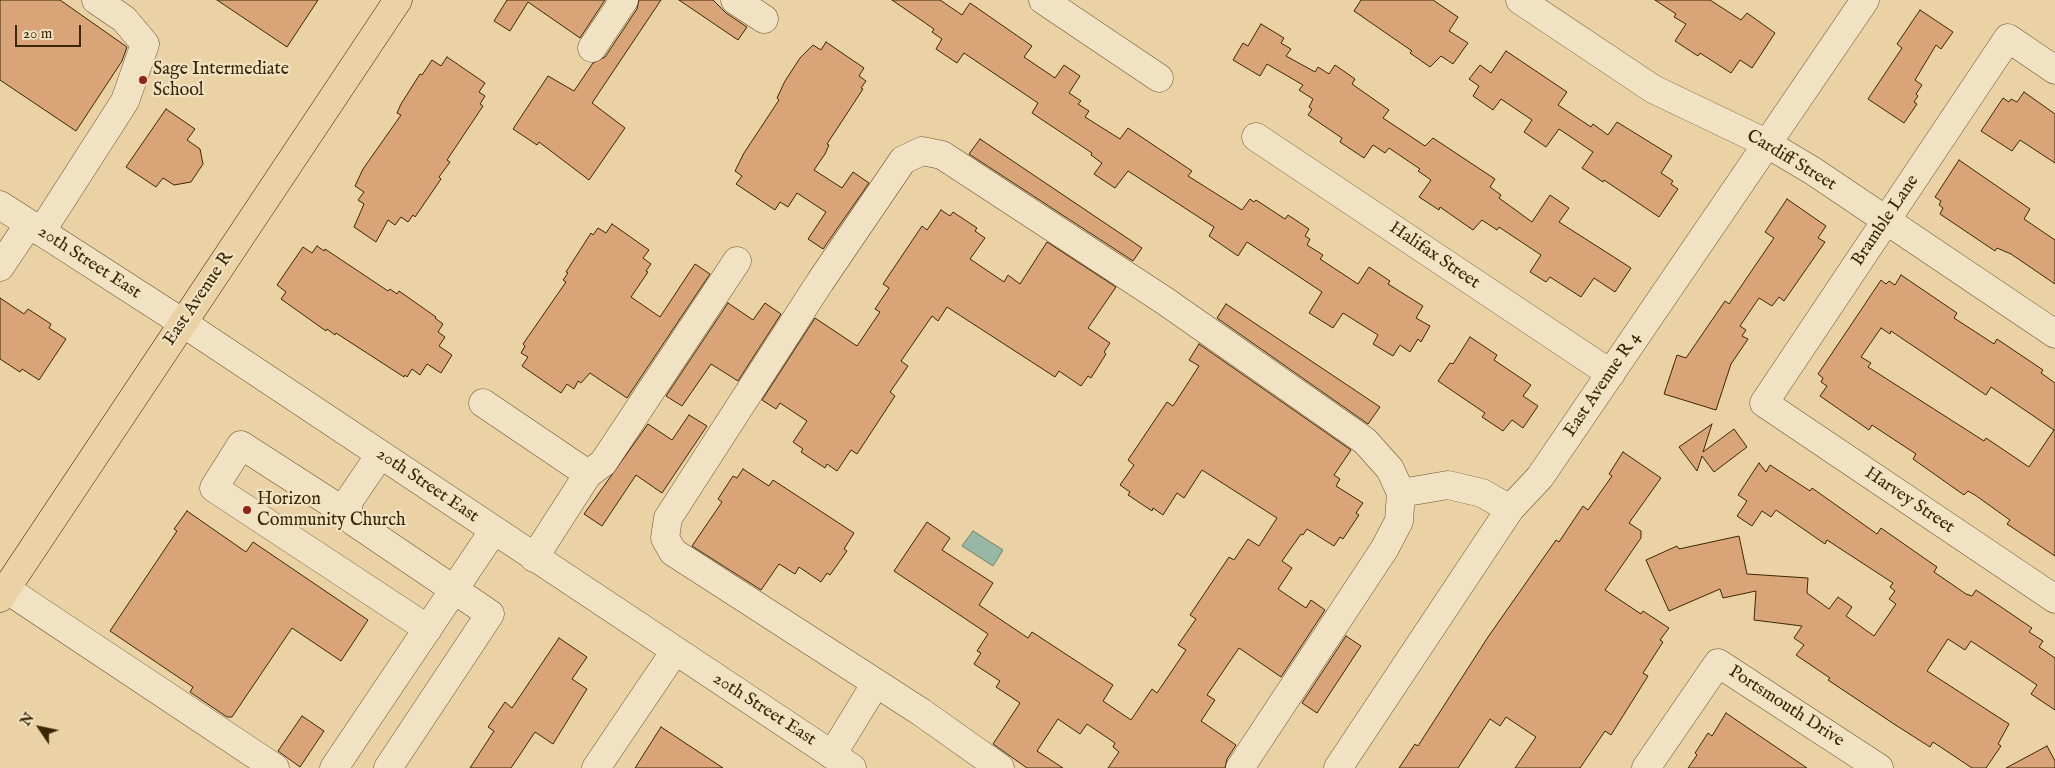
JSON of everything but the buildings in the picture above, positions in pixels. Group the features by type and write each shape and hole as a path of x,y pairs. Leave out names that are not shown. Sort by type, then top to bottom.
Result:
{"main road":[{"name":"East Avenue R","path":"3,594 398,0"}],"street":[{"path":"0,267 35,228 125,101 145,44 124,19 96,0"},
{"path":"592,48 624,0"},
{"path":"736,0 764,18"},
{"path":"1043,0 1160,78"},
{"name":"Cardiff Street","path":"1520,0 1653,89 1766,143 1813,171 2055,334"},
{"name":"East Avenue R 4","path":"1338,768 1510,509 1540,477 1865,0"},
{"name":"Bramble Lane","path":"1764,403 2008,38 2055,70"},
{"name":"Halifax Street","path":"1256,137 1611,374"},
{"path":"1000,768 876,683 673,552 665,538 668,518 820,282 903,160 922,151 942,154 1149,290 1365,441 1390,469 1401,493 1399,520 1385,548 1240,768"},
{"name":"20th Street East","path":"0,205 183,323 842,761"},
{"path":"534,558 588,474 604,463 737,261"},
{"path":"484,403 588,474"},
{"name":"Harvey Street","path":"1764,403 2055,599"},
{"path":"388,768 490,614 354,522 348,514 241,445 214,488 428,629"},
{"path":"348,514 348,502 380,455"},
{"path":"1401,493 1448,485 1482,493 1510,509"},
{"path":"334,768 494,530"},
{"path":"3,594 274,768"},
{"path":"596,768 675,651"},
{"name":"Portsmouth Drive","path":"1646,768 1718,663 1879,768"},
{"path":"842,761 876,683"}],"shaded area":[{"path":"973,531 1003,550 993,566 962,546"}],"place":[{"name":"Sage Intermediate School","path":"143,80"},
{"name":"Horizon Community Church","path":"247,510"}]}
